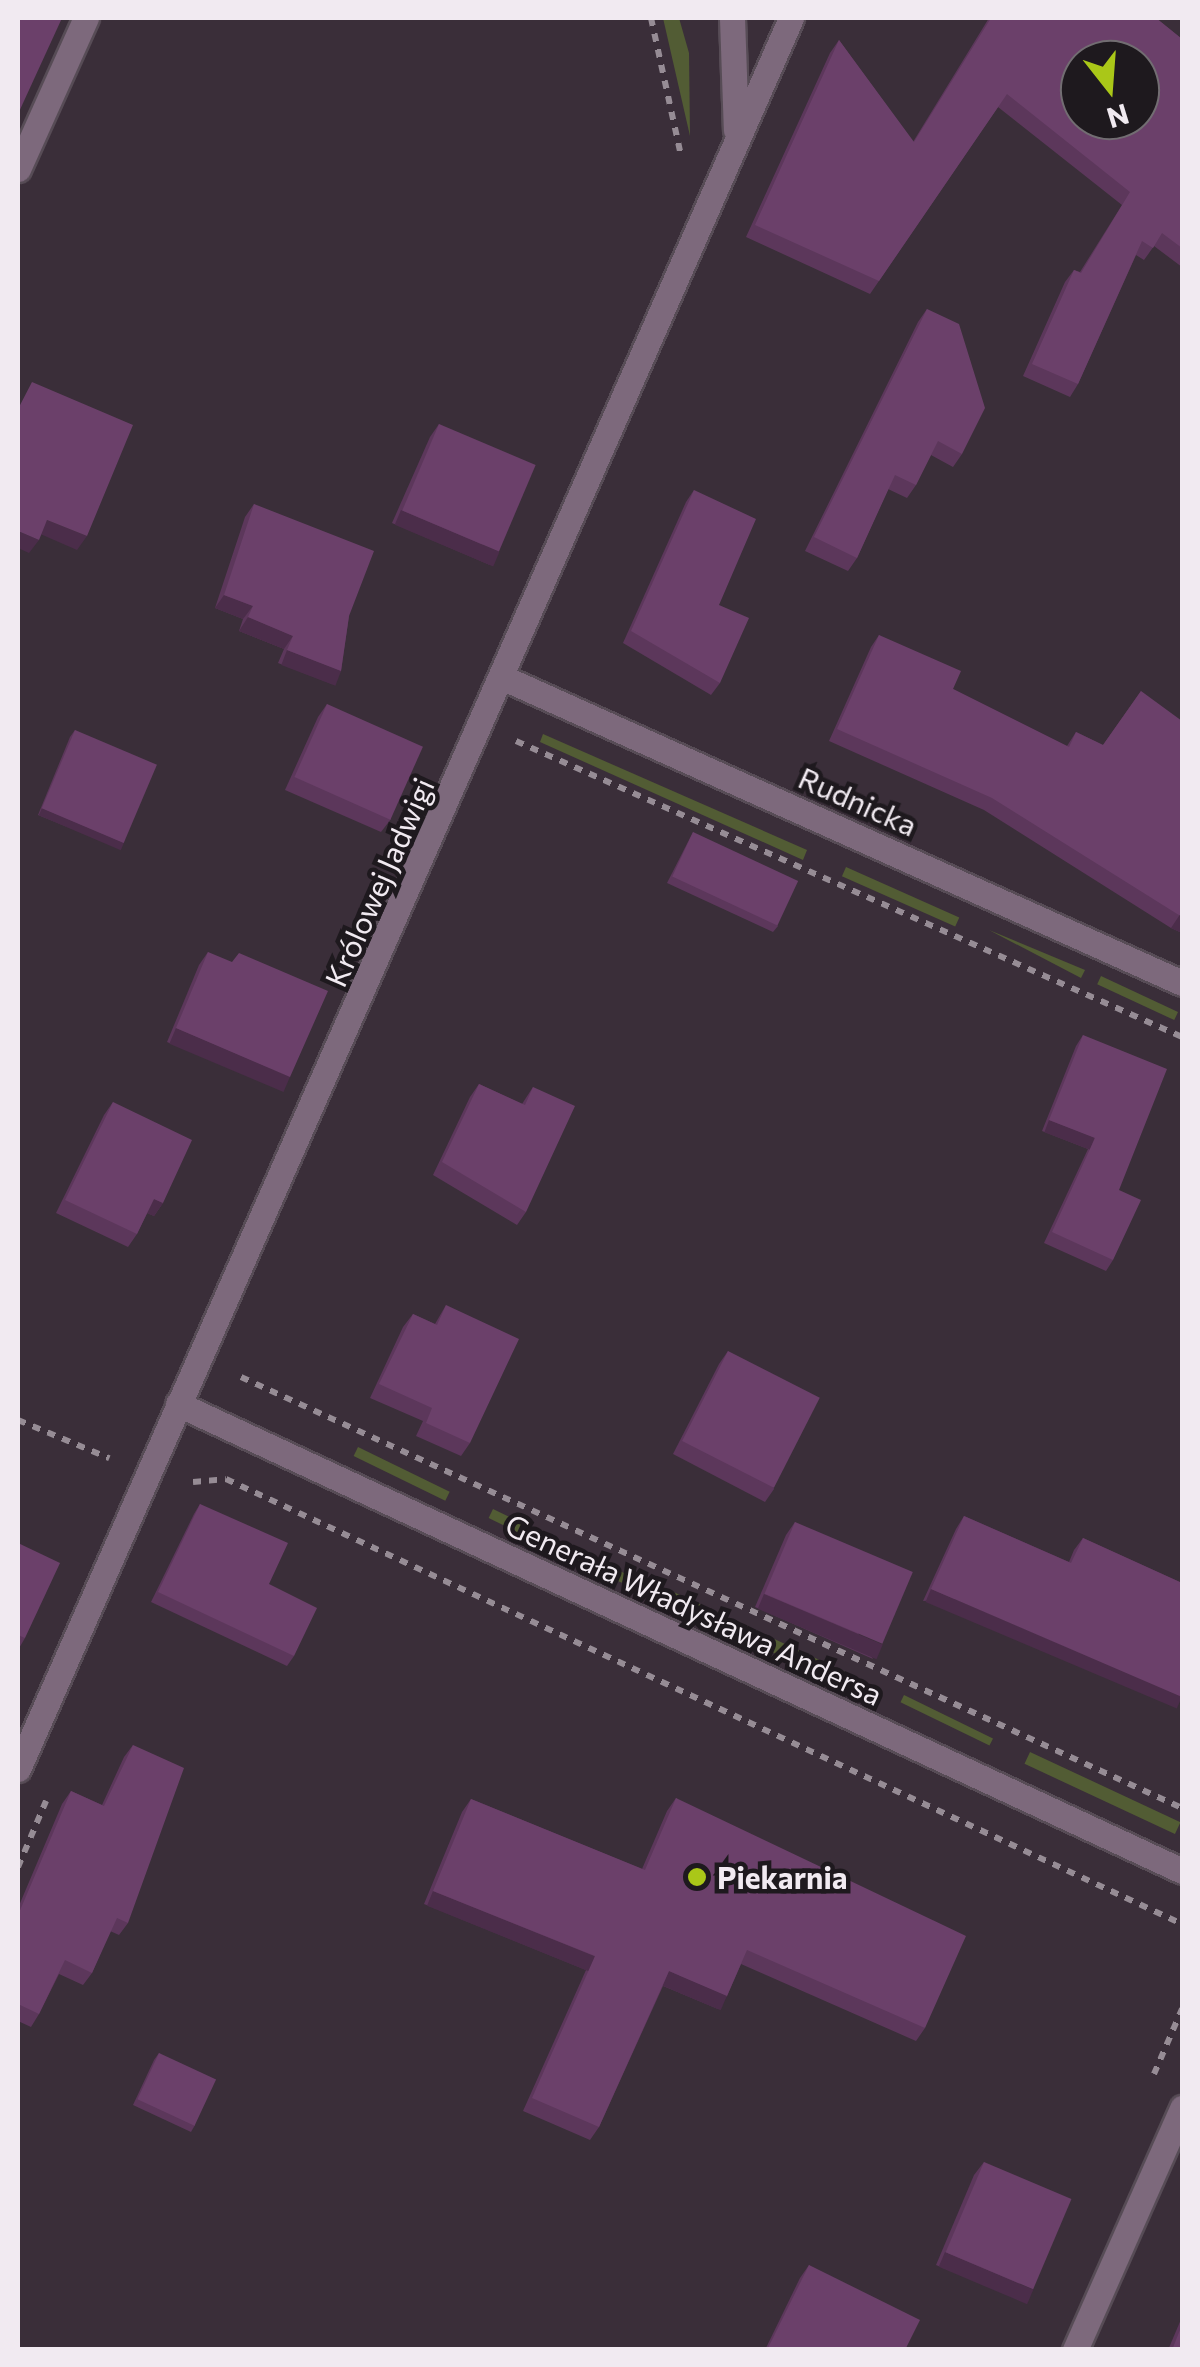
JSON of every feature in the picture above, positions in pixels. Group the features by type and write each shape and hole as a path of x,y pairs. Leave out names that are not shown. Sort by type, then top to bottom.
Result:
{"street":[{"path":"18,169 86,18"},
{"path":"732,18 736,140"},
{"name":"Królowej Jadwigi","path":"18,1769 178,1404 506,679 791,18"},
{"name":"Rudnicka","path":"506,679 1182,983"},
{"name":"Generała Władysława Andersa","path":"178,1404 1182,1871"},
{"path":"1076,2350 1182,2108"}],"path":[{"path":"651,18 682,154 675,172"},
{"path":"516,741 1182,1037"},
{"path":"240,1380 1182,1808"},
{"path":"18,1420 117,1462"},
{"path":"198,1479 226,1480 1182,1924"}],"green space":[{"path":"663,18 679,18 689,53 690,136"},
{"path":"543,734 807,850 803,860 540,742"},
{"path":"846,867 959,917 955,927 842,876"},
{"path":"989,930 1085,970 1081,978"},
{"path":"1101,976 1178,1012 1174,1020 1097,984"},
{"path":"358,1447 450,1492 445,1501 354,1456"},
{"path":"493,1509 626,1574 622,1583 489,1518"},
{"path":"665,1588 858,1678 853,1690 660,1600"},
{"path":"904,1695 993,1738 989,1746 900,1702"},
{"path":"1030,1752 1180,1822 1175,1834 1025,1764"}],"building":[{"path":"18,18 62,18 18,114"},
{"path":"991,18 1156,18 1182,39 1182,248 1162,233 1153,248 1142,241 1078,384 1032,364 1074,270 1081,273 1130,192 1065,140 1160,140 1160,40 1060,40 1060,136 1007,94 879,281 755,225 839,40 914,142"},
{"path":"927,309 959,324 985,408 962,454 938,441 916,485 895,475 857,558 814,537"},
{"path":"32,382 133,425 87,536 47,520 39,540 18,531 18,409"},
{"path":"439,424 536,465 499,552 402,511"},
{"path":"694,490 756,519 719,605 749,618 720,683 631,631"},
{"path":"254,504 374,551 349,616 341,671 287,650 293,636 248,617 253,606 224,595"},
{"path":"879,635 961,671 953,689 1069,747 1076,732 1103,745 1141,691 1182,721 1182,917 992,798 837,729"},
{"path":"327,704 423,747 390,820 294,777"},
{"path":"75,730 157,765 124,843 42,808"},
{"path":"693,832 798,881 777,925 672,876"},
{"path":"208,952 232,962 239,953 328,991 290,1077 176,1028"},
{"path":"1083,1035 1167,1069 1119,1190 1141,1200 1113,1260 1052,1232 1095,1138 1049,1120"},
{"path":"479,1084 525,1105 533,1087 575,1106 526,1212 442,1162"},
{"path":"113,1102 192,1140 163,1203 154,1199 137,1234 65,1200"},
{"path":"446,1305 519,1339 470,1443 426,1423 432,1408 379,1384 413,1314 437,1325"},
{"path":"728,1351 820,1398 774,1488 682,1441"},
{"path":"200,1504 288,1543 269,1584 317,1608 294,1656 158,1592"},
{"path":"964,1516 1071,1563 1083,1538 1182,1583 1182,1697 931,1589"},
{"path":"795,1522 913,1572 882,1644 765,1594"},
{"path":"18,1543 60,1563 25,1638 18,1635"},
{"path":"133,1745 184,1768 128,1923 117,1918 92,1973 65,1960 39,2014 18,2004 18,1915 71,1791 104,1806"},
{"path":"676,1798 966,1936 925,2028 747,1950 727,1996 669,1971 599,2127 532,2098 595,1956 433,1891 471,1799 645,1870"},
{"path":"159,2053 216,2080 195,2126 137,2099"},
{"path":"984,2162 1071,2199 1033,2289 946,2252"},
{"path":"809,2265 920,2320 905,2350 767,2350"},
{"path":"1182,2325 1182,2350 1172,2350"}],"place":[{"name":"Piekarnia","path":"697,1877"}]}
